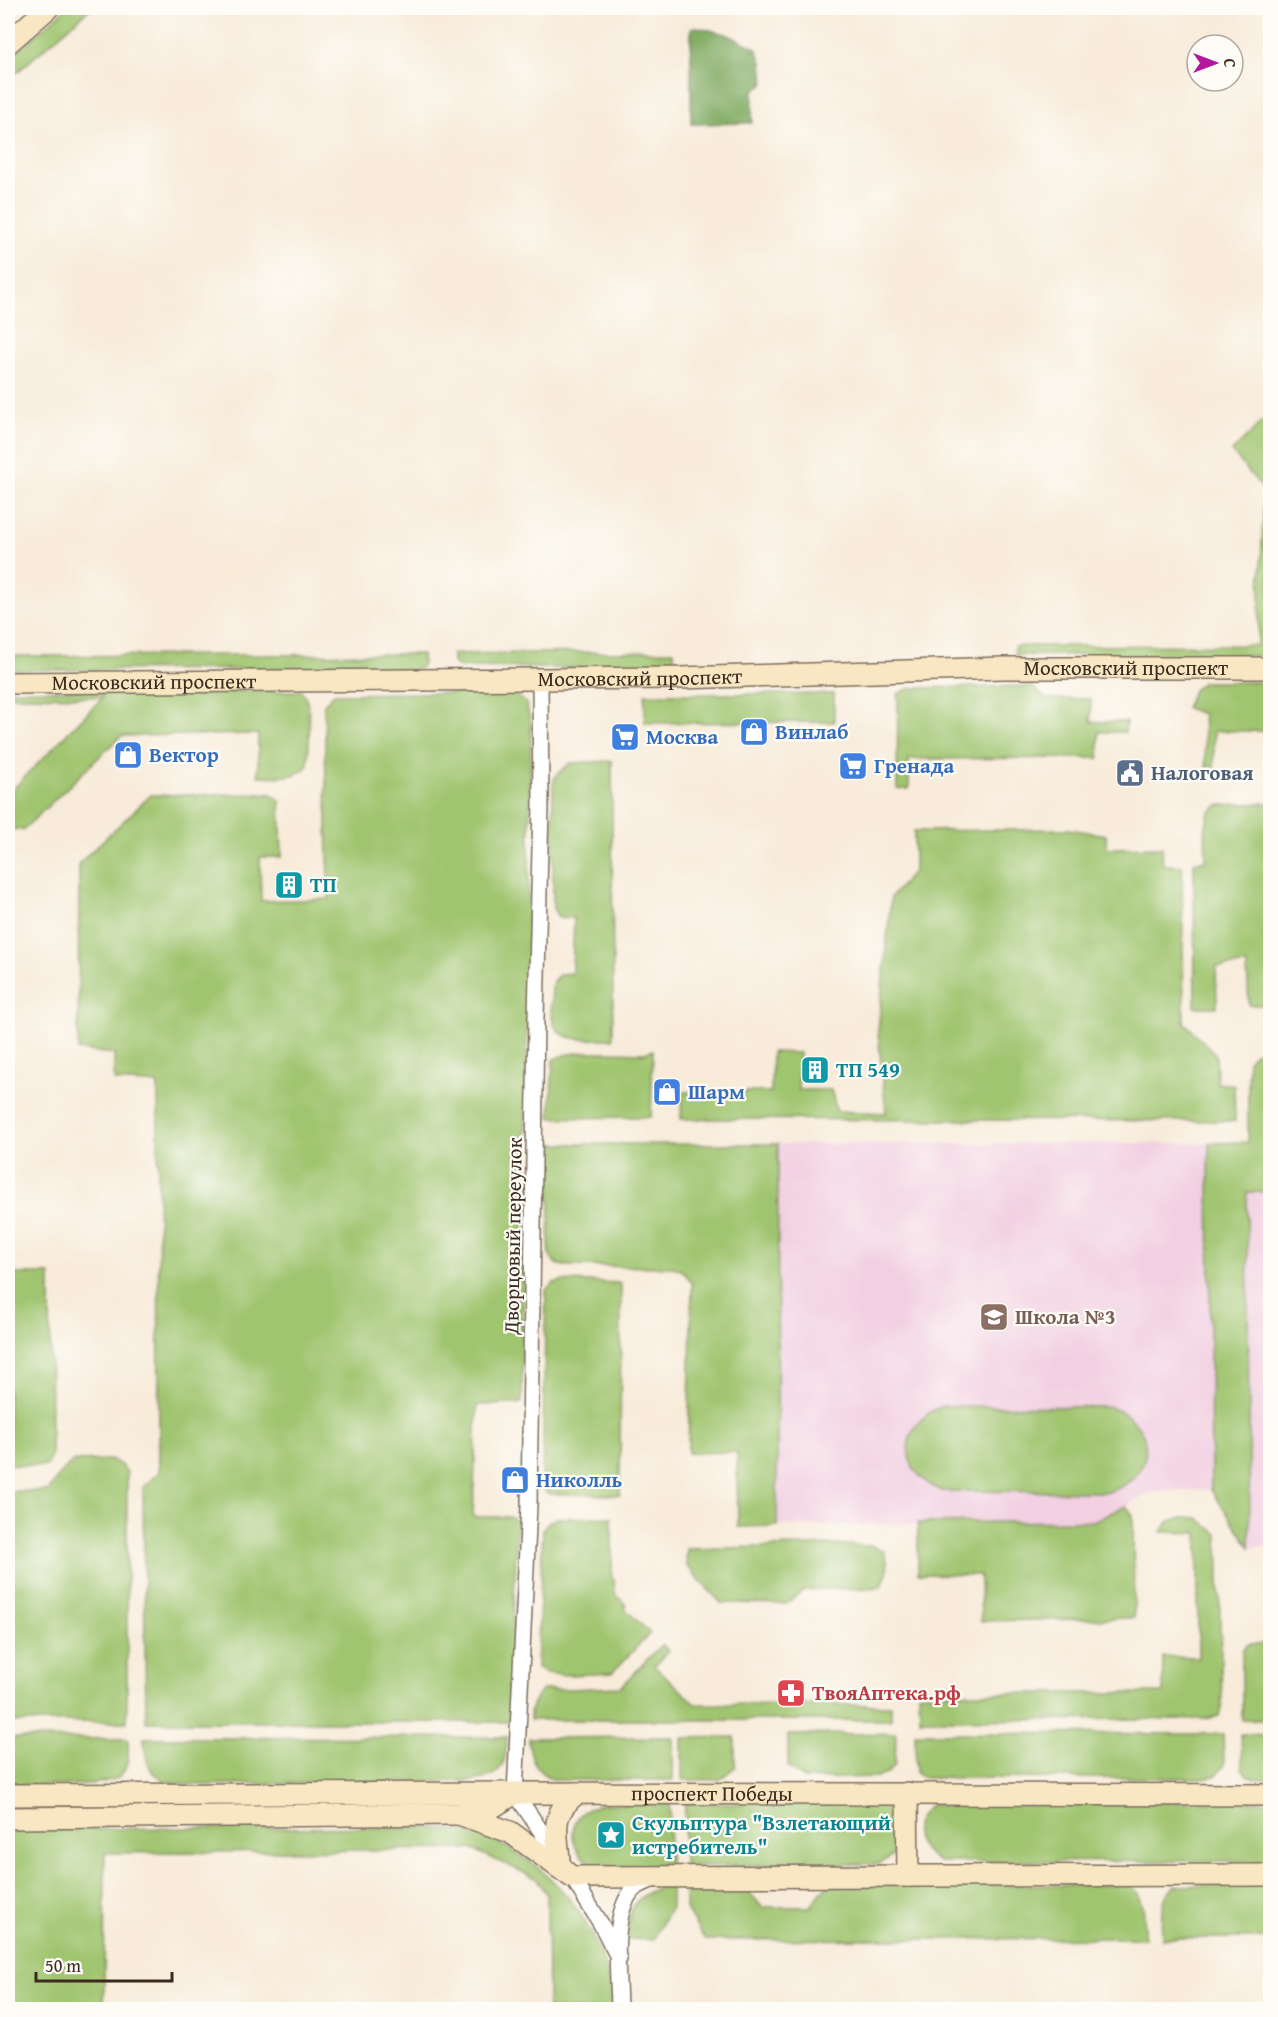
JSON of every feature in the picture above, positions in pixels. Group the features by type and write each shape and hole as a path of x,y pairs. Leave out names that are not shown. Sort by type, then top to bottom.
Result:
{"main road":[{"path":"8,43 48,8"},
{"name":"Московский проспект","path":"8,683 680,678 1003,668 1270,668"},
{"path":"8,1818 459,1814 491,1808 514,1793"},
{"name":"проспект Победы","path":"8,1795 514,1793 1270,1795"},
{"path":"559,1858 556,1824 564,1804 577,1793"},
{"path":"907,1793 908,1876"},
{"path":"136,1817 137,1795"},
{"path":"459,1814 510,1832 572,1877 1270,1875"}],"street":[{"name":"Дворцовый переулок","path":"514,1793 530,1506 541,805 540,679"},
{"path":"514,1793 572,1877 619,1959"},
{"path":"619,2010 618,1927 622,1905 634,1888 660,1876"}],"shaded area":[{"name":"Школа №3","path":"1209,1143 1211,1490 1154,1492 1093,1521 777,1526 778,1144"},
{"path":"1247,1192 1270,1192 1270,1547 1250,1547"}],"green space":[{"path":"66,8 91,8 8,80 8,60"},
{"path":"697,27 726,34 756,48 762,62 764,84 753,91 752,123 691,124 691,28"},
{"path":"1270,413 1270,656 1015,655 1015,646 1258,645 1264,490 1232,452"},
{"path":"674,651 674,663 670,669 458,667 453,662 453,654"},
{"path":"422,654 423,665 419,669 8,670 8,656"},
{"path":"1203,682 1270,682 1270,731 1214,731 1214,767 1206,767 1203,714 1186,708 1193,690"},
{"path":"1032,686 1046,699 1091,699 1091,722 1126,722 1125,732 1099,732 1099,758 909,759 909,789 897,789 898,694 910,688"},
{"path":"8,690 301,691 308,704 309,714 308,765 292,775 258,776 258,734 121,736 23,830 8,829 8,794 103,697 8,696"},
{"path":"512,692 526,703 531,724 522,1402 477,1405 473,1517 510,1517 516,1520 509,1722 146,1722 143,1487 159,1472 158,1084 114,1081 114,1054 78,1050 79,863 151,795 271,794 280,801 282,857 260,857 261,901 329,899 324,704 334,694"},
{"path":"645,694 834,694 834,722 645,723"},
{"path":"612,761 613,1039 579,1039 562,1034 556,1028 552,1018 553,981 560,974 572,973 574,918 558,917 553,908 553,786 555,777 570,763"},
{"path":"1270,803 1270,1005 1249,1005 1247,965 1216,967 1217,1007 1195,1007 1194,862 1206,860 1205,831 1209,812 1219,805"},
{"path":"1069,829 1106,835 1107,848 1162,847 1163,865 1182,866 1184,1022 1216,1055 1217,1083 1234,1085 1235,1121 681,1119 682,1092 771,1092 772,1052 799,1053 798,1090 831,1090 837,1111 886,1113 878,1032 891,897 914,871 914,831"},
{"path":"653,1050 651,1117 550,1118 553,1060 571,1054 645,1053"},
{"path":"1257,1051 1270,1051 1270,1192 1247,1192 1250,1547 1211,1490 1209,1143 1248,1142 1248,1060"},
{"path":"551,1144 778,1144 777,1526 738,1527 737,1452 688,1453 692,1283 683,1271 673,1267 567,1266 556,1263 549,1254"},
{"path":"8,1274 50,1274 51,1456 46,1466 8,1465"},
{"path":"562,1281 621,1283 620,1495 550,1494 545,1492 542,1484 546,1290 554,1283"},
{"path":"942,1406 1109,1407 1125,1414 1137,1424 1146,1450 1143,1463 1136,1475 1124,1485 1108,1492 942,1491 927,1483 917,1472 910,1461 908,1448 910,1436 917,1425 927,1414"},
{"path":"113,1460 127,1472 127,1722 8,1722 8,1491 48,1491 63,1470 74,1461"},
{"path":"1126,1506 1133,1515 1134,1618 981,1621 980,1575 918,1574 918,1523 1093,1521"},
{"path":"612,1517 612,1579 615,1594 626,1605 624,1608 650,1633 612,1673 562,1675 543,1672 537,1669 543,1528 557,1518"},
{"path":"1179,1518 1198,1518 1218,1534 1222,1705 1219,1716 1204,1719 920,1720 919,1693 1163,1693 1163,1657 1198,1657 1198,1533 1162,1532 1168,1522"},
{"path":"872,1546 884,1551 887,1569 881,1586 805,1590 786,1604 721,1603 686,1565 687,1549"},
{"path":"662,1644 668,1651 654,1666 696,1704 891,1705 891,1720 530,1720 533,1704 543,1690 621,1687"},
{"path":"1248,1644 1270,1644 1270,1720 1242,1720 1242,1650"},
{"path":"896,1733 895,1765 887,1774 877,1777 804,1779 788,1767 788,1735"},
{"path":"915,1733 1223,1734 1224,1765 1217,1775 1205,1778 924,1778 916,1772"},
{"path":"1241,1734 1270,1735 1270,1779 1257,1779 1246,1775 1242,1767"},
{"path":"507,1737 506,1755 500,1768 490,1776 473,1781 191,1785 169,1782 155,1775 147,1761 144,1738"},
{"path":"673,1737 673,1780 556,1780 538,1769 530,1752 529,1738"},
{"path":"735,1737 735,1767 719,1780 682,1780 682,1738"},
{"path":"8,1738 128,1739 127,1763 121,1775 101,1782 68,1785 8,1785"},
{"path":"1270,1801 1270,1861 940,1862 924,1850 916,1835 918,1819 932,1804"},
{"path":"685,1803 878,1803 893,1818 898,1832 897,1846 891,1857 878,1864 684,1866"},
{"path":"601,1804 670,1804 669,1866 610,1867 594,1864 584,1858 573,1838 574,1826 584,1811"},
{"path":"427,1827 468,1832 501,1844 536,1866 552,1880 578,1911 598,1947 612,1993 613,2009 548,2009 547,1894 536,1878 471,1849 105,1853 104,2009 8,2009 8,1829"},
{"path":"1270,1883 1270,1938 1162,1938 1161,1917 1164,1903 1166,1896 1175,1886"},
{"path":"827,1885 1130,1885 1142,1902 1144,1938 705,1940 685,1908 685,1886 744,1886 762,1907 810,1907"},
{"path":"661,1887 671,1887 671,1907 653,1940 627,1939 628,1921 634,1906 644,1895"}],"place":[{"name":"Винлаб","path":"754,732"},
{"name":"Москва","path":"625,737"},
{"name":"Вектор","path":"128,755"},
{"name":"Гренада","path":"853,766"},
{"name":"Налоговая","path":"1130,773"},
{"name":"ТП","path":"289,885"},
{"name":"ТП 549","path":"815,1070"},
{"name":"Шарм","path":"667,1092"},
{"name":"Школа №3","path":"994,1317"},
{"name":"Николль","path":"515,1480"},
{"name":"ТвояАптека.рф","path":"791,1693"},
{"name":"Скульптура \"Взлетающий истребитель\"","path":"611,1835"}]}
